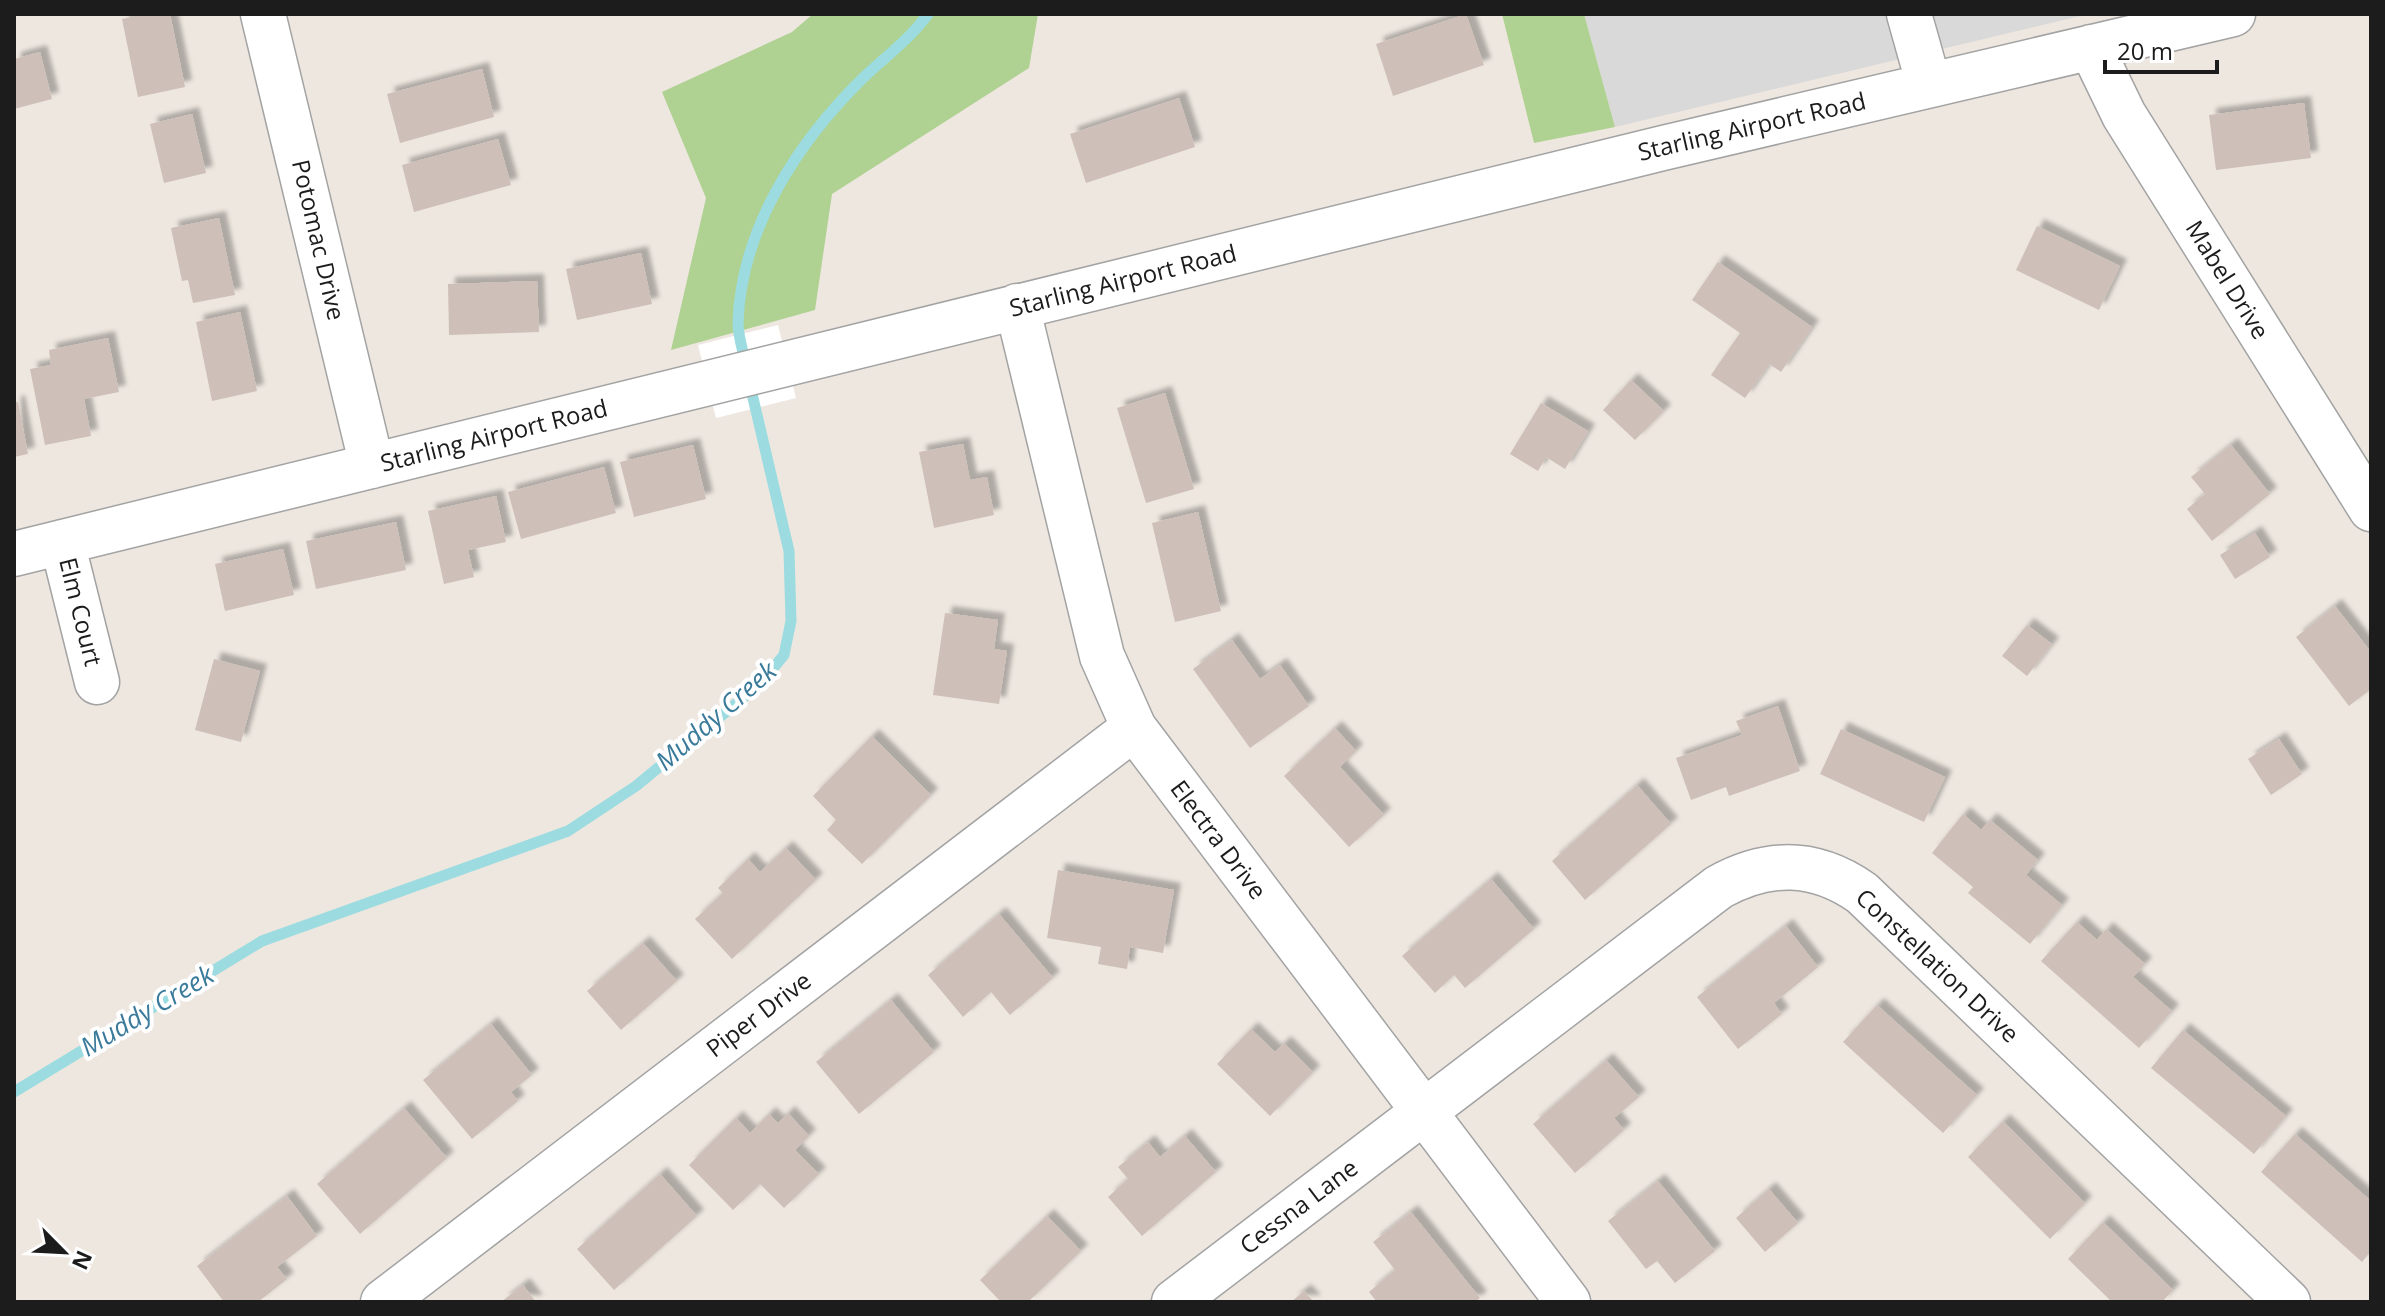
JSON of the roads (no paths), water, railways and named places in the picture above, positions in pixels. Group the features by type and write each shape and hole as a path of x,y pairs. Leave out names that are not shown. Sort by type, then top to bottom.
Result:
{"street":[{"name":"Potomac Drive","path":"263,14 372,466"},
{"path":"1909,14 1929,85"},
{"name":"Starling Airport Road","path":"14,554 1017,306 2233,14"},
{"name":"Mabel Drive","path":"2091,47 2124,115 2371,509"},
{"name":"Electra Drive","path":"1017,306 1102,656 1134,728 1568,1302"},
{"name":"Elm Court","path":"62,542 97,682"},
{"name":"Piper Drive","path":"383,1302 1134,728"},
{"name":"Constellation Drive","path":"1423,1112 1719,887 1760,869 1803,867 1825,872 1862,893 2288,1302"},
{"name":"Cessna Lane","path":"1174,1302 1423,1112"}],"waterway":[{"name":"Muddy Creek","path":"746,365 738,328 742,288 750,254 777,189 816,130 839,103 928,14"},
{"name":"Muddy Creek","path":"14,1092 262,941 568,831 636,786 761,683 784,655 791,621 789,551 749,381"}]}
